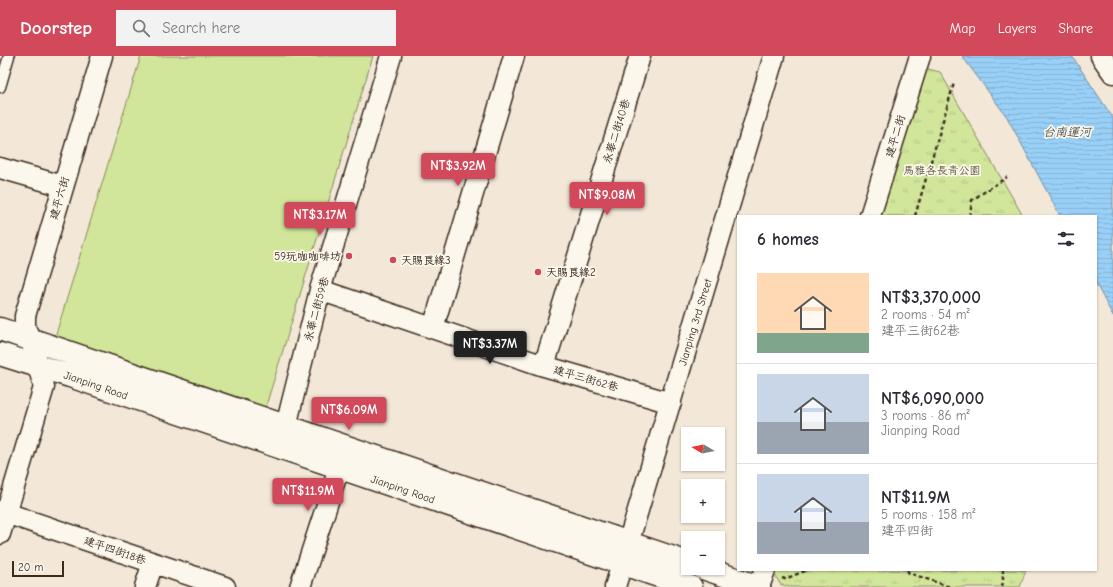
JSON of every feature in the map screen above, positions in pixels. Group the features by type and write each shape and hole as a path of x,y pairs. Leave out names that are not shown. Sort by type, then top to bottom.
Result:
{"street":[{"name":"建平六街","path":"0,534 3,512 44,387 31,340 24,328 25,316 102,56"},
{"name":"永華二街59巷","path":"286,426 320,290 391,56"},
{"path":"433,328 514,56"},
{"name":"永華二街40巷","path":"544,366 640,56"},
{"name":"Jianping 3rd Street","path":"615,587 774,56"},
{"name":"建平二街","path":"870,215 920,56"},
{"path":"1101,56 1113,73"},
{"path":"0,168 63,186"},
{"name":"建平三街62巷","path":"320,290 544,366 670,403"},
{"name":"Jianping Road","path":"0,329 286,426 342,457 622,563 691,587"},
{"name":"Jianping Road","path":"0,354 629,542 681,561"},
{"path":"300,587 342,457"},
{"name":"建平四街18巷","path":"3,512 225,587"},
{"path":"145,587 153,563"},
{"path":"725,573 761,581"}],"lane":[{"path":"0,87 9,56"}],"path":[{"path":"915,215 954,83"},
{"path":"970,215 972,200 1007,177"},
{"path":"761,581 785,579 805,571"},
{"path":"908,571 909,573 950,587"},
{"path":"1002,587 1004,581 1003,571"}],"green space":[{"path":"141,56 373,56 261,422 49,357"},
{"name":"馬雅各長青公園","path":"924,68 940,72 1022,215 880,215"},
{"path":"775,571 1026,571 1020,587 789,587 780,584 774,573"}],"water":[{"name":"台南運河","path":"962,56 1072,56 1113,118 1113,316 1097,286 1097,215 1059,215 1007,117"}],"place":[{"name":"59玩咖咖啡坊","path":"349,256"},
{"name":"天賜良緣3","path":"393,260"},
{"name":"天賜良緣2","path":"538,272"}]}
